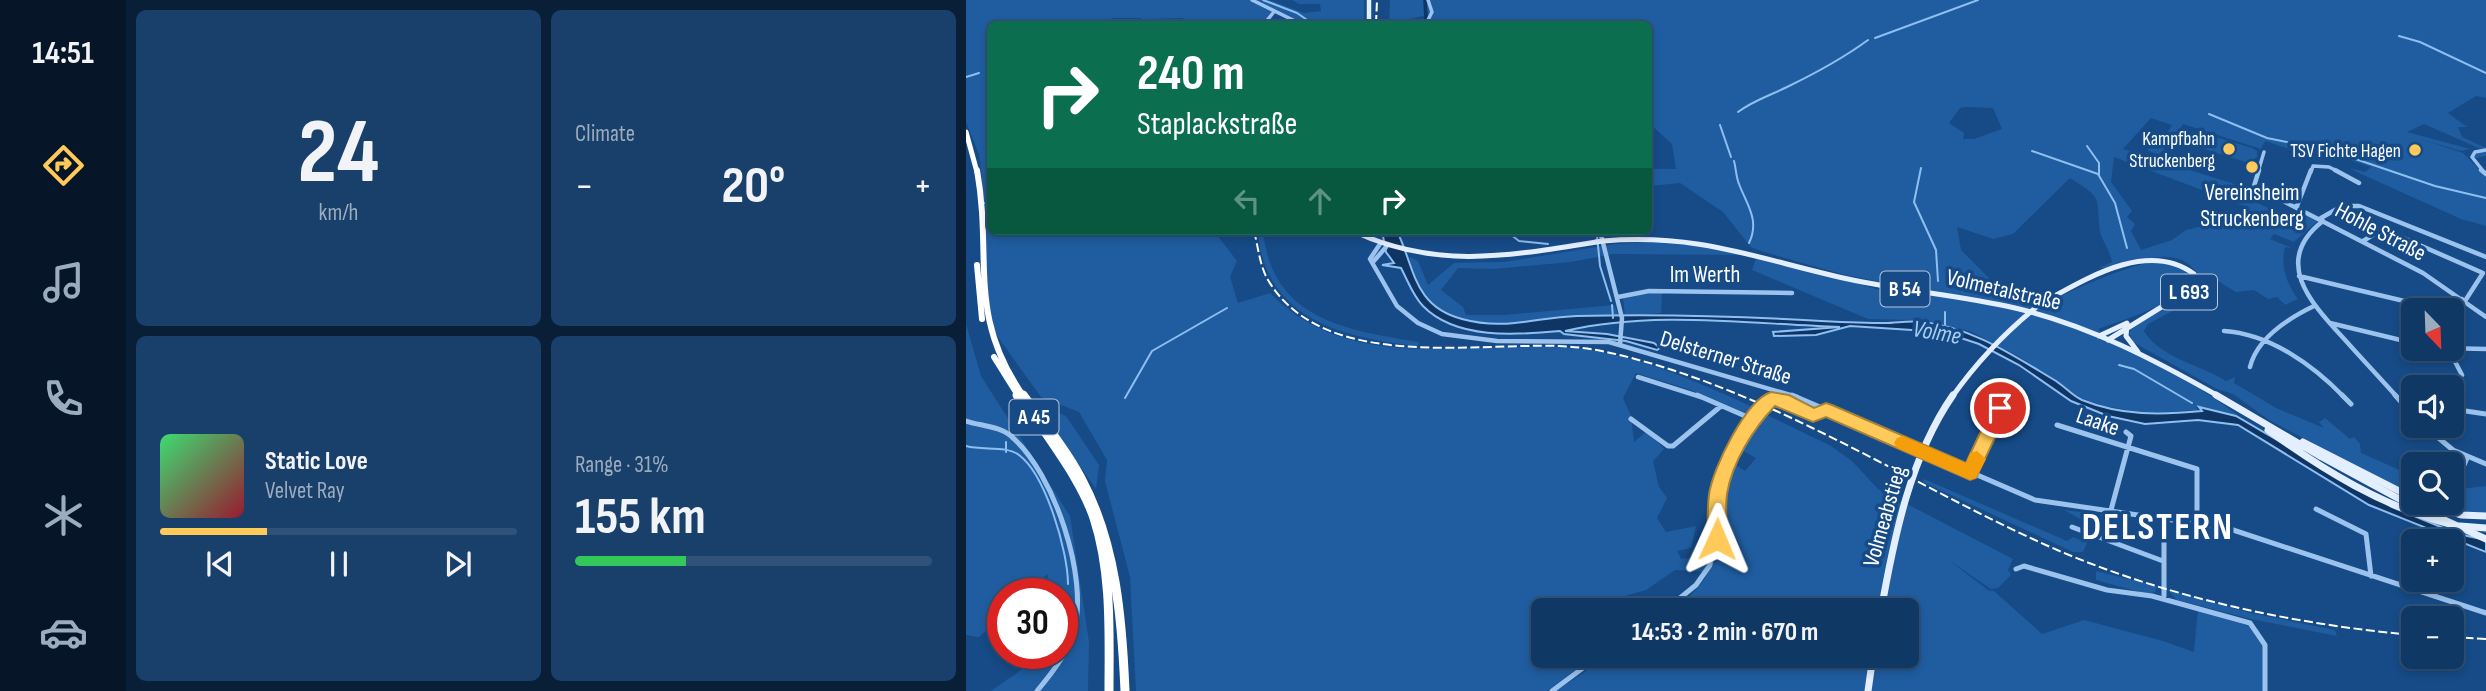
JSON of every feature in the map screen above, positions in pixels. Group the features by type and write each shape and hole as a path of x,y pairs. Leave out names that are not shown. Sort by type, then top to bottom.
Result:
{"highway":[{"name":"A 45","path":"966,132 976,172 985,314 992,340 1009,374 1083,481 1099,516 1115,573 1125,691"},
{"name":"A 45","path":"966,147 976,172"},
{"name":"A 45","path":"979,233 978,289 988,344 1003,376 1078,483 1097,528 1104,579 1108,691"}],"main road":[{"path":"1369,0 1369,21"},
{"name":"B 54","path":"1361,235 1383,246"},
{"name":"Volmetalstraße","path":"1383,246 1410,253 1479,259 1599,241 1661,237 1719,243 1864,282 2006,305 2099,336 2139,353 2394,496 2486,539"},
{"name":"Volmeabstieg","path":"1884,598 1898,523 1918,466 1948,401 1993,341 2040,304 2090,278 2149,261 2176,261 2194,274 2195,284 2187,293 2099,336"},
{"name":"Volmeabstieg","path":"2108,340 2135,320"},
{"path":"2127,325 2126,336 2139,353"},
{"path":"2253,417 2297,449 2378,495 2428,519 2486,528"},
{"path":"2270,427 2401,492"},
{"path":"2461,515 2486,516"},
{"path":"1868,691 1872,668"}],"street":[{"path":"1252,0 1293,21"},
{"path":"1428,0 1432,12 1428,21"},
{"path":"1266,21 1273,13"},
{"path":"2486,150 2475,152 2472,157 2476,166 2486,174"},
{"name":"Hohle Straße","path":"2263,152 2253,186 2423,272 2460,298"},
{"path":"2297,206 2314,166 2329,167 2359,183"},
{"path":"2401,402 2314,306 2298,276 2296,254 2300,244 2322,220 2342,206 2359,206 2486,257"},
{"path":"2363,241 2383,229 2483,273 2464,299"},
{"path":"1600,235 1602,254 1622,316 1621,340"},
{"name":"Delsterner Straße","path":"1383,246 1374,257 1373,263 1388,293 1405,314 1444,334 1483,339 1621,340 1780,391 2035,500 2242,532 2486,613"},
{"path":"2298,276 2401,301"},
{"name":"Im Werth","path":"1618,297 1649,291 1792,293"},
{"name":"Hohle Straße","path":"2464,301 2486,317"},
{"path":"2250,367 2253,357 2291,318 2314,306"},
{"path":"2329,323 2401,340"},
{"path":"2224,331 2235,331 2266,342 2301,362 2351,404"},
{"path":"2464,349 2486,349"},
{"path":"2454,361 2462,375"},
{"path":"1638,377 1685,390 1752,419"},
{"path":"1680,598 1706,573 1718,534 1718,493 1731,457 1752,419 1766,402 1783,399 1813,415 1826,410"},
{"path":"1970,472 2000,408 2008,401"},
{"path":"1631,419 1668,446 1673,446 1722,406"},
{"path":"2464,411 2486,414"},
{"path":"966,421 1004,432 1019,444 1054,504 1069,550 1075,583 1076,621 1065,650 1037,691"},
{"name":"Laake","path":"2057,425 2197,470 2197,523"},
{"name":"Laake","path":"2126,432 2131,436 2128,449"},
{"path":"2439,438 2467,458 2486,464"},
{"path":"2111,510 2128,449"},
{"path":"2464,465 2467,458"},
{"path":"2316,509 2366,534 2371,576"},
{"path":"2164,518 2164,596"},
{"path":"2072,527 2163,561"},
{"path":"2016,569 2024,566 2107,590 2119,589 2143,597 2164,596 2171,602 2244,621 2258,629 2265,642 2265,691"},
{"path":"1552,691 1583,668"}],"shaded area":[{"path":"966,0 1269,0 1304,13 1321,11 1320,4 1299,4 1292,0 1364,0 1364,21 1296,21 1274,12 1265,21 1188,21 1182,18 1140,21 1142,18 1115,18 1102,21 987,21 987,235 1217,235 1237,261 1230,277 1238,303 1270,293 1303,320 1339,336 1378,345 1418,349 1541,347 1604,353 1671,372 1757,409 1748,416 1691,390 1636,373 1623,398 1631,416 1634,442 1647,431 1664,449 1653,461 1659,487 1667,498 1657,518 1666,532 1696,526 1691,548 1677,551 1681,559 1709,555 1704,572 1675,570 1646,590 1618,598 1531,598 1531,668 1578,668 1547,691 1136,691 1130,577 1105,481 1107,460 1079,412 1041,397 995,333 986,297 979,154 966,122"},
{"path":"1390,0 2486,0 2486,98 2476,96 2448,113 2467,127 2458,127 2462,137 2486,148 2486,156 2472,159 2481,149 2424,124 2407,132 2470,149 2461,151 2420,139 2463,153 2486,176 2486,226 2461,219 2359,173 2350,168 2365,172 2371,167 2341,157 2305,154 2265,141 2261,149 2183,124 2173,141 2158,155 2147,150 2164,138 2172,125 2151,118 2123,149 2266,194 2258,203 2268,208 2282,227 2300,209 2319,220 2294,242 2274,234 2270,239 2294,249 2285,247 2283,261 2288,281 2298,299 2285,305 2277,297 2268,299 2254,290 2236,292 2213,278 2200,296 2148,324 2144,331 2160,348 2170,354 2226,381 2235,377 2234,383 2276,408 2324,428 2319,422 2325,418 2350,439 2354,437 2360,444 2361,453 2401,471 2401,490 2269,420 2233,394 2217,389 2133,342 2129,333 2133,326 2197,292 2200,277 2190,265 2165,257 2099,268 2112,262 2100,231 2096,199 2070,178 2013,234 1993,239 1957,227 1961,250 1990,279 2059,297 2111,275 2153,262 2166,263 2189,272 2190,283 2171,298 2147,311 2098,329 2108,340 2170,368 2238,415 2195,407 2198,410 2144,413 2105,406 2081,398 2021,358 1970,331 1913,320 1868,319 1752,270 1757,256 1898,295 1950,295 1845,275 1764,252 1751,247 1723,212 1680,183 1652,186 1652,169 1676,169 1672,144 1652,126 1652,21 1430,21 1426,7 1424,16 1405,21 1389,21","holes":["1960,108 1993,108 2002,129 1974,139 1963,139 1964,133 1949,123","2114,157 2250,208 2236,218 2186,230 2172,240 2141,250 2131,231 2135,224 2127,217 2132,211 2111,182"]},
{"name":"Kampfbahn Struckenberg","path":"2206,134 2252,148 2257,151 2257,157 2248,163 2202,148 2197,139"},
{"path":"1259,235 1264,235 1269,261 1281,284 1297,302 1340,325 1419,342 1418,346 1362,337 1312,318 1291,304 1275,285 1264,261"},
{"path":"1383,235 1399,235 1418,284 1434,305 1462,319 1493,324 1577,316 1669,315 1869,323 1917,321 1940,325 1975,336 2056,381 2079,398 2097,405 2127,412 2157,413 2202,411 2199,407 2236,416 2401,511 2401,515 2412,515 2446,529 2429,529 2369,505 2238,425 2198,420 2145,424 2108,416 2071,401 2019,365 1979,344 1943,332 1850,326 1816,335 1774,336 1773,332 1840,327 1702,320 1633,321 1565,331 1607,334 1654,343 1660,348 1657,350 1626,341 1564,334 1560,331 1488,333 1452,325 1437,317 1419,302 1401,268 1382,265 1394,263 1386,252"},
{"path":"1658,241 1709,244 1749,255 1613,254 1571,262 1493,269 1458,268 1441,290 1463,307 1466,315 1504,315 1614,305 1619,316 1575,316 1491,324 1470,322 1451,316 1434,304 1415,280 1410,266 1410,257 1418,261 1428,285 1454,263 1504,262 1615,244"},
{"path":"1662,293 1661,313 1625,316 1623,298"},
{"path":"966,324 981,376 1070,516 1089,642 1088,691 991,691 1023,669 1078,669 1078,578 1048,578 1048,574 1043,578 987,578 987,630 979,637 966,635"},
{"path":"1036,404 1066,416 1099,465 1096,489"},
{"path":"1765,414 1831,446 1852,461 1878,489 2013,559 2008,570 2011,575 1998,588 1991,589 1947,559 1988,590 1994,591 2042,634 2084,620 2194,652 2198,609 2258,629 2265,642 2265,691 1556,691 1593,668 1919,668 1919,598 1687,598 1704,580 1714,554 1720,553 1722,493 1734,464 1745,471 1756,458 1738,448 1746,431"},
{"path":"1924,479 2067,541 2073,537 2087,543 2083,552 2073,552 1923,482"},
{"path":"2486,486 2486,514 2464,514 2464,489"},
{"path":"2064,510 2121,517 2123,531 2082,520"},
{"path":"2464,535 2486,540 2486,552 2464,543"},
{"path":"2096,571 2157,586 2155,592 2147,594 2096,580"},
{"path":"2167,589 2250,613 2335,630 2337,636 2251,619 2177,600"}],"waterway":[{"path":"1263,0 1297,13 1309,21"},
{"path":"1425,0 1426,20"},
{"path":"1875,38 1978,0"},
{"path":"2399,36 2420,42 2486,73"},
{"path":"1738,112 1819,71 1868,40"},
{"path":"966,77 979,73"},
{"path":"2209,114 2267,138 2332,151 2435,186 2486,198"},
{"path":"1720,125 1731,157"},
{"path":"2087,146 2099,163 2099,175"},
{"path":"2032,151 2098,174 2115,203 2127,248"},
{"path":"1734,161 1738,181 1753,220 1749,243"},
{"path":"1921,168 1914,202 1936,250 1938,281"},
{"path":"1511,235 1519,241 1548,244"},
{"path":"1597,235 1600,266 1611,301"},
{"path":"1612,305 1613,318"},
{"path":"1125,398 1152,351 1227,308"},
{"name":"Volme","path":"1945,312 1945,328"},
{"path":"2119,365 2134,369 2192,403"},
{"path":"1006,442 1006,450"},
{"path":"966,446 1006,450"},
{"path":"1006,450 1019,455 1038,479 1060,534 1068,578"}],"railway":[{"path":"1376,21 1377,0"},
{"path":"1255,235 1268,280 1292,309 1324,328 1360,340 1400,346 1578,347 1635,359 1689,375 1793,419 1997,522 2091,564 2227,605 2320,623 2401,634"},
{"path":"2464,638 2486,639"}],"slow traffic":[{"path":"1903,443 1970,472 1977,459"}],"place":[{"name":"Kampfbahn Struckenberg","path":"2229,149"},
{"name":"TSV Fichte Hagen","path":"2415,150"},
{"name":"Vereinsheim Struckenberg","path":"2252,167"}],"district":[{"name":"DELSTERN","path":"2158,526"}],"route":[{"path":"1717,539 1718,493 1731,457 1752,419 1771,399 1783,399 1816,416 1826,410 1970,472 2000,408"}]}
